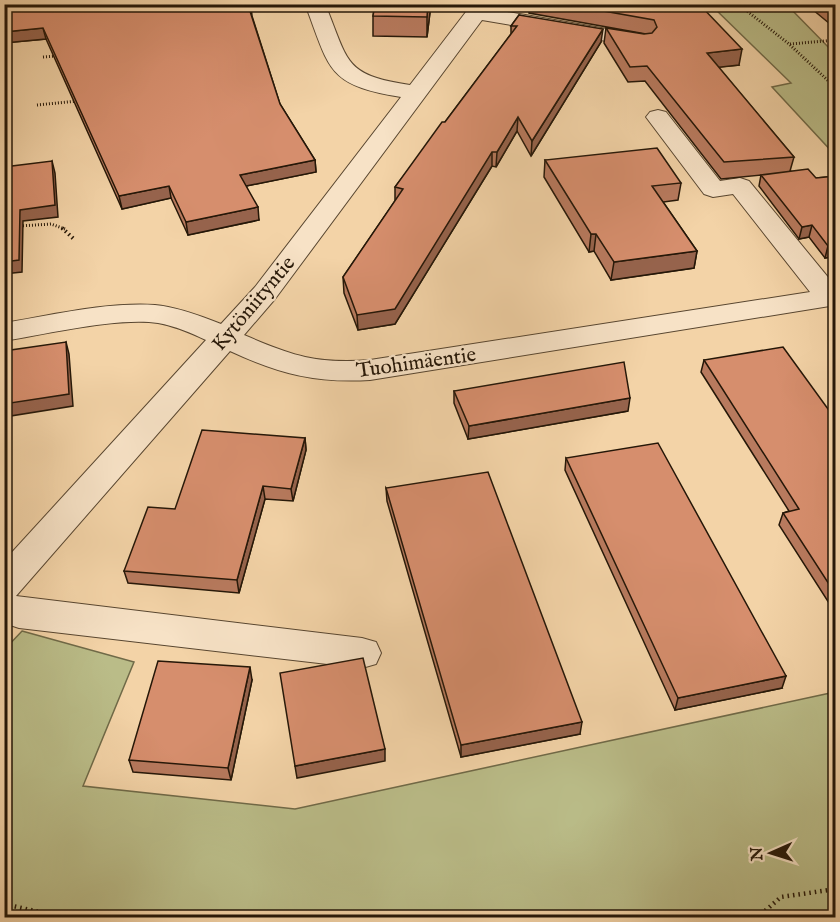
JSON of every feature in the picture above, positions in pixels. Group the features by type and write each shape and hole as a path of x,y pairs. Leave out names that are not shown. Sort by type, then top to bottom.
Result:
{"street":[{"path":"315,4 340,64 348,74 385,87 417,93"},
{"path":"480,9 642,41"},
{"name":"Kytöniityntie","path":"4,586 265,293 480,9"},
{"path":"658,117 713,189 740,186 832,296"},
{"name":"Tuohimäentie","path":"4,332 122,314 157,314 193,323 264,356 307,369 338,372 370,370 832,296"},
{"path":"4,607 19,613 362,653"}],"path":[{"path":"738,4 789,44 836,88"},
{"path":"789,44 836,40"},
{"path":"43,57 67,54"},
{"path":"37,105 83,100"},
{"path":"15,227 45,223 55,225 71,233 75,240"},
{"path":"757,918 781,897 836,889"},
{"path":"4,904 66,918"}],"green space":[{"path":"711,5 787,5 835,54 835,155 772,87 791,83"},
{"path":"22,631 134,662 83,786 295,809 835,692 835,917 5,917 5,649"}],"building":[{"path":"4,4 251,4 248,5 280,104 315,160 240,175 258,207 186,222 169,186 119,196 43,28 4,32"},
{"path":"375,4 428,4 427,17 373,16"},
{"path":"564,4 699,4 742,49 707,53 794,157 724,162 647,66 630,67 606,28 644,34 652,33 657,27 654,20"},
{"path":"821,4 836,4 836,17"},
{"path":"519,15 603,29 532,141 518,117 497,152 492,152 395,309 357,315 343,277 403,189 395,187 517,26 511,26"},
{"path":"657,148 681,183 652,186 697,251 614,262 596,234 591,234 545,160"},
{"path":"52,161 55,205 20,210 19,260 4,262 4,167"},
{"path":"808,169 816,178 836,176 836,245 828,246 812,225 802,227 761,175"},
{"path":"66,342 69,394 4,404 4,351"},
{"path":"783,347 836,420 836,595 783,513 799,509 704,360"},
{"path":"624,362 630,398 469,426 454,391"},
{"path":"202,430 305,438 291,489 263,486 237,580 124,571 148,507 175,509"},
{"path":"658,443 786,676 678,698 566,458"},
{"path":"488,472 582,722 461,745 386,488"},
{"path":"363,658 385,749 295,766 280,673"},
{"path":"158,661 250,667 228,768 129,760"}]}
